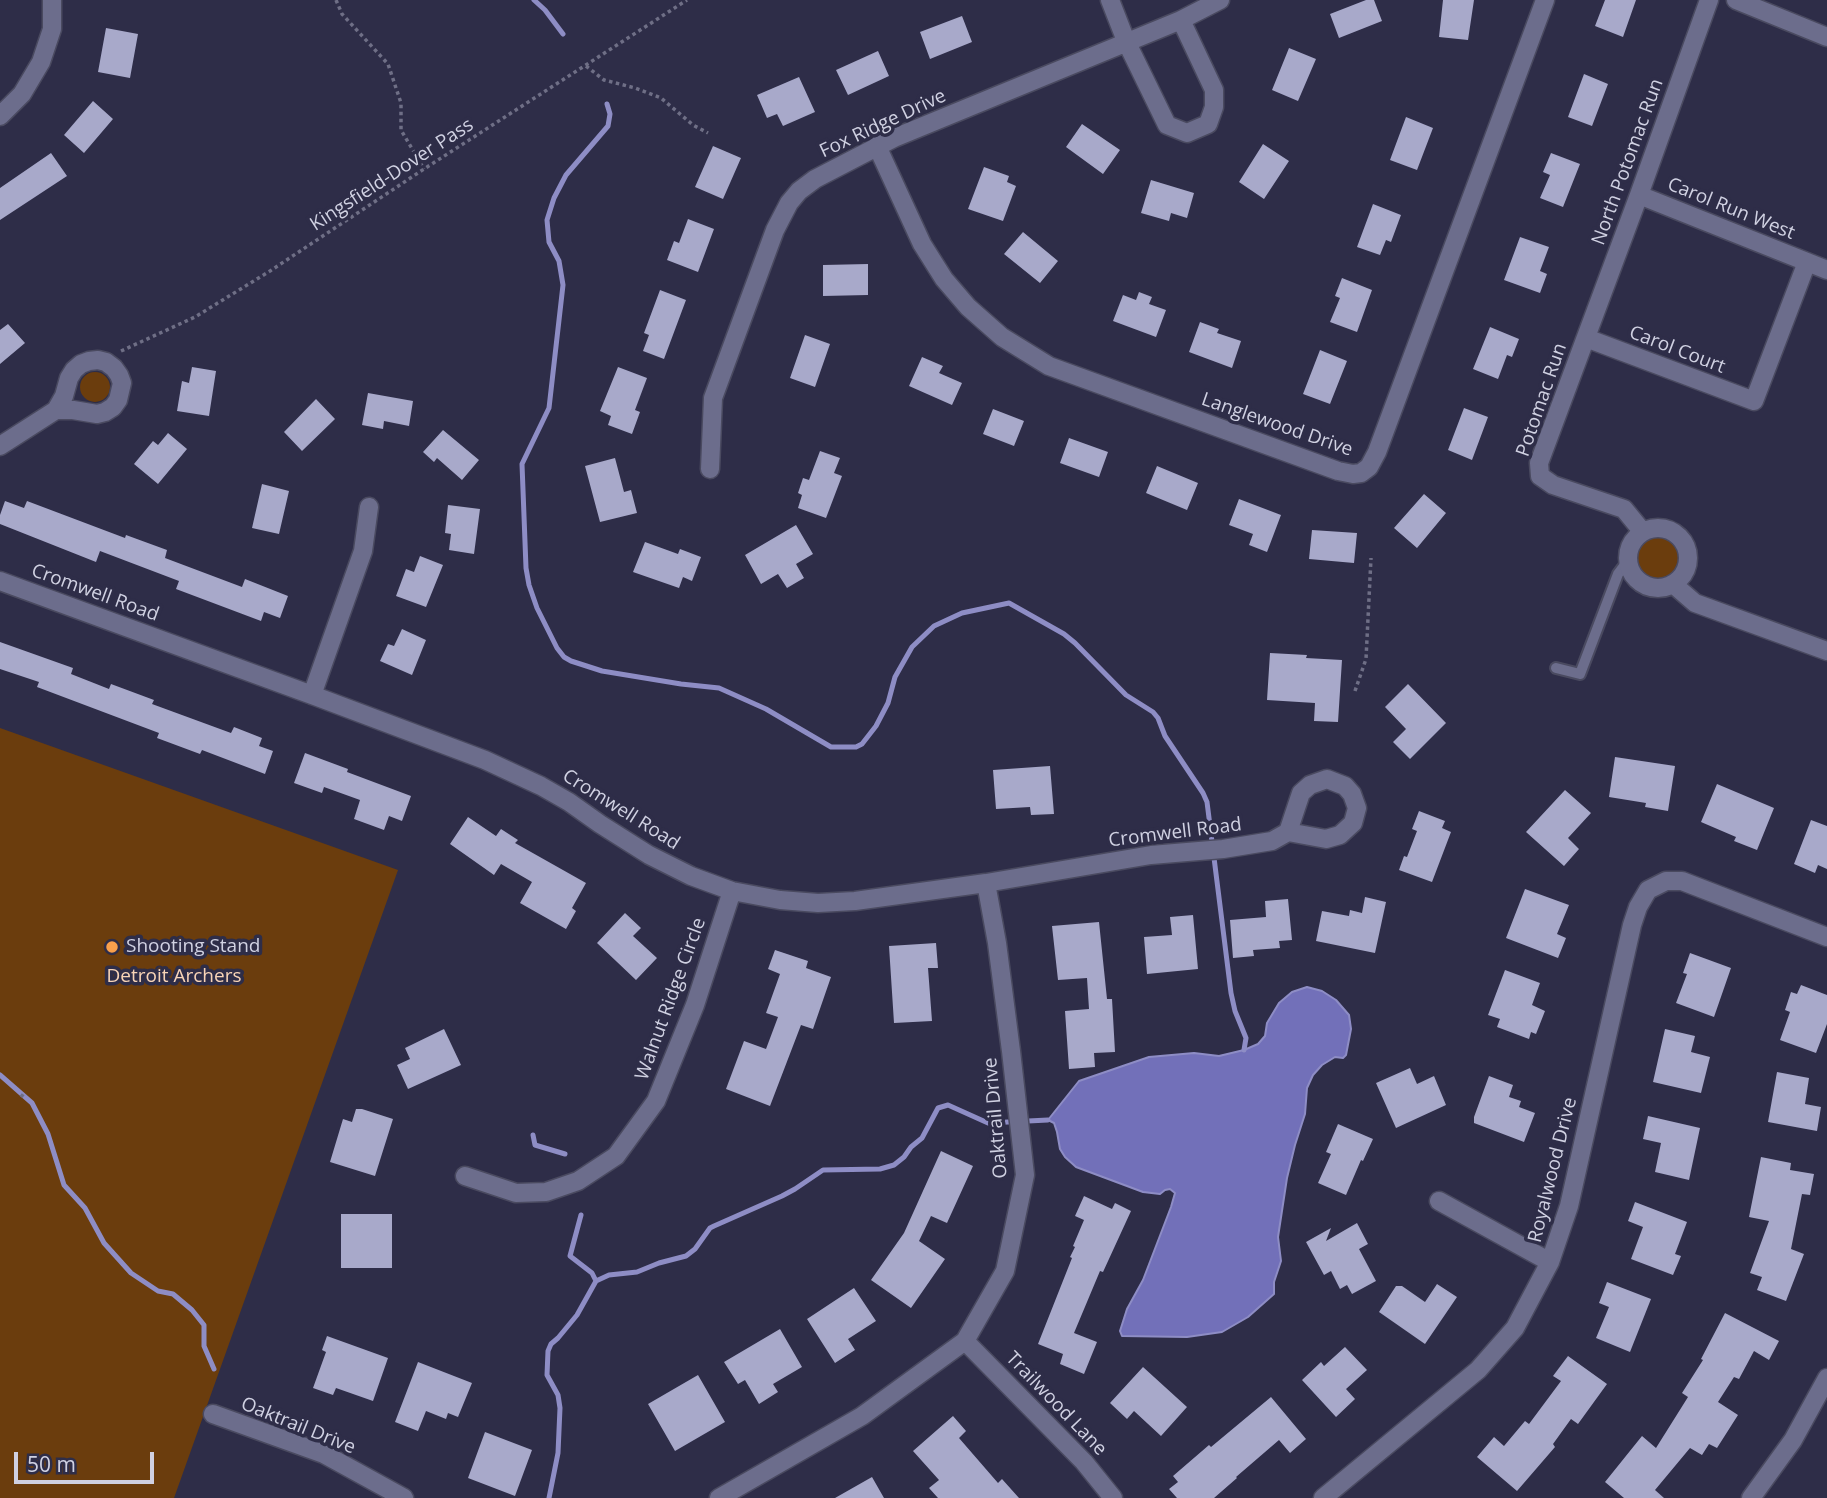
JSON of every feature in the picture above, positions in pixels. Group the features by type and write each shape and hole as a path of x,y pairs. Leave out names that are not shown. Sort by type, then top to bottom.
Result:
{"street":[{"path":"0,116 22,94 41,62 52,29 52,0"},
{"path":"1110,0 1126,41 1167,125 1187,132 1208,124 1214,107 1214,90 1181,20"},
{"name":"Fox Ridge Drive","path":"710,469 713,398 775,230 789,203 799,191 815,179 877,146 1181,20 1220,0"},
{"name":"Langlewood Drive","path":"877,146 922,244 944,279 968,307 1002,337 1049,366 1338,471 1361,474 1369,467 1377,452 1545,0"},
{"name":"North Potomac Run","path":"1586,338 1709,0"},
{"path":"1736,0 1827,37"},
{"name":"Carol Run West","path":"1639,195 1827,270"},
{"name":"Carol Court","path":"1586,338 1754,401 1807,262"},
{"name":"Potomac Run","path":"1586,338 1539,463 1539,476 1553,485 1624,509 1642,531"},
{"path":"0,446 56,410 64,396 69,378 81,364 98,360 106,362 119,375 122,383 118,400 105,412 97,414 56,410"},
{"path":"312,695 363,551 369,507"},
{"path":"1654,527 1665,528 1676,533 1684,542 1688,553 1687,565 1682,576 1673,584 1650,588 1639,582 1631,573 1627,562 1628,550 1633,539 1642,531 1654,527"},
{"name":"Cromwell Road","path":"0,581 485,760 569,802 649,856 691,876 732,891 780,900 818,903 855,901 986,883 1150,855 1223,849 1272,841 1288,832"},
{"path":"1673,584 1695,603 1827,651"},
{"name":"Royalwood Drive","path":"1330,1496 1478,1370 1515,1328 1550,1262 1569,1206 1632,925 1648,890 1665,881 1682,881 1827,937"},
{"name":"Oaktrail Drive","path":"719,1498 862,1416 965,1341 1005,1271 1025,1175 997,943 986,883"},
{"name":"Walnut Ridge Circle","path":"465,1177 516,1193 547,1192 578,1181 616,1156 656,1101 695,1005 732,891"},
{"path":"1439,1201 1550,1262"},
{"name":"Trailwood Lane","path":"965,1341 1084,1462 1114,1498"},
{"path":"1751,1498 1793,1440 1827,1378"},
{"name":"Oaktrail Drive","path":"213,1415 324,1454 404,1498"}],"lane":[{"path":"1556,668 1580,674 1618,574 1627,562"}],"path":[{"path":"336,0 342,14 388,65 401,103 401,130 424,169"},
{"name":"Kingsfield-Dover Pass","path":"106,362 115,354 195,317 248,285 687,0"},
{"path":"586,66 604,80 655,95 693,125 708,133"},
{"path":"1355,691 1366,659 1371,558"},
{"path":"21,1097 25,1092"}],"green space":[{"path":"95,372 106,376 110,387 106,398 95,402 84,398 80,387 84,376"},
{"path":"1658,535 1667,536 1674,541 1679,548 1679,566 1674,573 1667,578 1658,579 1649,578 1642,573 1637,566 1636,557 1637,548 1642,541 1649,536"},
{"name":"Detroit Archers","path":"0,728 398,870 174,1498 0,1498"}],"shaded area":[{"path":"1307,987 1322,991 1336,1000 1349,1015 1351,1029 1346,1055 1343,1058 1335,1057 1322,1065 1307,1088 1305,1114 1287,1178 1278,1237 1281,1261 1274,1282 1274,1294 1248,1317 1222,1332 1187,1337 1122,1336 1120,1331 1127,1309 1143,1280 1175,1193 1170,1189 1160,1194 1143,1192 1076,1167 1060,1149 1054,1123 1048,1120 1079,1081 1149,1057 1194,1053 1219,1056 1258,1044 1265,1036 1267,1023 1279,1003 1292,992"}],"building":[{"path":"1366,0 1374,0 1382,21 1339,38 1330,14"},
{"path":"1443,0 1474,0 1468,40 1439,37"},
{"path":"1605,0 1636,0 1623,37 1595,26"},
{"path":"962,16 972,42 930,59 920,32"},
{"path":"106,28 138,34 130,78 98,72"},
{"path":"1289,48 1316,59 1298,101 1272,90"},
{"path":"878,51 889,76 848,95 836,70"},
{"path":"1584,74 1608,84 1592,126 1568,117"},
{"path":"799,77 815,112 783,126 777,114 767,118 757,95"},
{"path":"93,101 113,119 84,153 64,135"},
{"path":"1406,117 1433,128 1417,170 1390,160"},
{"path":"1082,124 1120,150 1103,174 1066,147"},
{"path":"1263,144 1289,161 1264,199 1239,182"},
{"path":"713,146 741,158 723,199 695,187"},
{"path":"51,153 67,176 0,220 0,188"},
{"path":"1551,153 1580,164 1563,207 1540,198 1550,175 1543,172"},
{"path":"984,167 1009,176 1007,182 1016,186 1003,221 968,209"},
{"path":"1151,180 1194,193 1187,218 1171,213 1169,221 1141,213"},
{"path":"1373,204 1401,215 1391,242 1386,240 1380,255 1357,247"},
{"path":"688,219 714,229 698,272 667,260 674,241 679,243"},
{"path":"1023,232 1058,261 1040,283 1004,254"},
{"path":"1520,237 1549,247 1540,271 1547,274 1540,293 1504,280"},
{"path":"868,264 868,295 823,296 823,265"},
{"path":"1342,278 1372,290 1357,332 1330,322 1340,298 1335,296"},
{"path":"660,290 686,300 664,359 643,351 649,335 644,333"},
{"path":"1139,292 1152,297 1149,304 1166,310 1156,337 1113,321 1123,295 1136,300"},
{"path":"1200,322 1219,329 1217,333 1241,341 1232,368 1189,352"},
{"path":"8,324 25,343 0,364 0,330"},
{"path":"1490,327 1519,339 1512,357 1507,355 1498,379 1473,369"},
{"path":"805,335 830,344 815,387 790,378"},
{"path":"1320,350 1347,361 1330,404 1303,394"},
{"path":"922,357 943,366 939,373 962,383 952,405 909,386"},
{"path":"192,367 216,371 209,416 177,411 182,381 189,383"},
{"path":"618,367 647,378 635,410 640,412 632,434 608,425 611,416 600,411"},
{"path":"368,393 413,401 409,426 384,421 383,429 362,425"},
{"path":"316,399 335,419 302,451 284,432"},
{"path":"1464,408 1488,417 1472,460 1448,450"},
{"path":"993,409 1024,421 1014,446 983,434"},
{"path":"443,430 479,460 462,480 437,458 434,462 423,452"},
{"path":"168,433 187,449 158,484 134,464 153,441 158,445"},
{"path":"1069,438 1108,452 1099,477 1060,463"},
{"path":"820,451 840,458 834,473 842,476 826,518 798,508 802,495 798,493 803,478 809,480"},
{"path":"615,458 624,492 631,490 637,513 600,522 585,466"},
{"path":"1157,466 1198,483 1187,510 1146,493"},
{"path":"262,484 289,491 279,534 252,528"},
{"path":"1424,494 1446,513 1417,548 1394,528"},
{"path":"1239,499 1281,515 1267,552 1249,545 1253,534 1229,525"},
{"path":"5,501 24,508 27,501 125,538 126,535 167,550 165,558 242,587 245,579 288,596 280,618 264,612 261,621 176,589 179,581 100,551 96,562 0,524"},
{"path":"448,505 480,509 474,554 449,550 451,534 445,533"},
{"path":"796,525 813,554 796,564 804,578 787,588 778,574 761,584 745,555"},
{"path":"1312,530 1357,533 1354,563 1309,559"},
{"path":"645,542 678,554 680,549 701,557 692,581 683,577 679,588 633,572"},
{"path":"420,556 443,565 426,607 396,596 406,569 414,572"},
{"path":"402,629 426,640 412,675 380,661 388,644 394,646"},
{"path":"0,642 73,668 71,674 109,689 111,684 154,700 152,704 231,733 234,727 262,738 259,746 273,751 265,774 202,750 200,754 157,738 159,733 37,687 39,682 0,669"},
{"path":"1270,653 1342,660 1338,722 1314,721 1315,703 1267,700"},
{"path":"1408,684 1446,723 1410,759 1393,742 1406,729 1385,707"},
{"path":"305,753 411,796 402,821 389,816 384,830 354,819 360,800 324,787 322,793 294,783"},
{"path":"1615,757 1675,766 1668,811 1645,807 1646,803 1609,797"},
{"path":"1050,766 1054,814 1031,815 1030,807 996,809 993,770"},
{"path":"1717,784 1774,808 1757,850 1734,841 1736,837 1701,822"},
{"path":"1565,790 1591,813 1568,838 1579,849 1564,866 1526,832"},
{"path":"1419,811 1445,821 1442,828 1451,832 1432,882 1399,870 1417,831 1412,829"},
{"path":"468,817 496,836 501,829 518,840 515,843 586,883 572,908 576,911 566,929 520,903 532,882 501,864 494,875 450,844"},
{"path":"1811,820 1827,826 1827,869 1818,865 1815,873 1794,864"},
{"path":"1525,889 1569,905 1557,934 1566,938 1558,958 1506,938"},
{"path":"1365,897 1386,902 1375,953 1316,941 1322,911 1349,916 1350,910 1362,913"},
{"path":"1288,899 1292,940 1279,941 1280,948 1253,950 1254,956 1233,958 1230,920 1266,917 1265,901"},
{"path":"625,913 641,928 633,936 657,958 636,980 597,943"},
{"path":"1193,915 1198,969 1147,974 1144,937 1172,935 1170,917"},
{"path":"1099,922 1107,999 1112,999 1115,1052 1094,1053 1095,1067 1069,1069 1065,1011 1089,1009 1087,978 1058,980 1052,926"},
{"path":"936,943 938,968 928,968 932,1021 894,1023 889,946"},
{"path":"775,950 808,961 806,968 831,977 813,1029 801,1025 770,1106 726,1089 744,1041 766,1049 778,1017 766,1013 780,974 768,969"},
{"path":"1690,953 1731,968 1714,1017 1676,1003 1687,974 1683,973"},
{"path":"1505,970 1540,983 1532,1005 1545,1011 1536,1034 1531,1032 1529,1039 1497,1027 1500,1019 1488,1015"},
{"path":"1801,985 1827,995 1827,1024 1816,1053 1780,1040 1790,1012 1785,1010 1791,992 1797,994"},
{"path":"444,1029 461,1065 408,1089 397,1065 410,1059 405,1048"},
{"path":"1665,1029 1695,1036 1691,1052 1710,1057 1701,1093 1653,1082"},
{"path":"1410,1068 1417,1084 1434,1076 1446,1105 1396,1128 1376,1083"},
{"path":"1777,1072 1809,1078 1805,1104 1821,1107 1817,1131 1768,1122"},
{"path":"1489,1076 1513,1085 1509,1097 1521,1101 1519,1107 1535,1113 1524,1142 1474,1123"},
{"path":"356,1109 393,1119 375,1176 330,1162 343,1119 352,1122"},
{"path":"1648,1116 1700,1128 1689,1180 1655,1172 1661,1143 1643,1139"},
{"path":"1338,1124 1373,1139 1346,1195 1318,1183 1331,1154 1326,1152"},
{"path":"941,1151 973,1166 947,1223 931,1216 919,1241 945,1259 911,1308 871,1280 904,1233"},
{"path":"1761,1157 1791,1163 1790,1170 1814,1174 1810,1195 1802,1194 1791,1249 1804,1254 1786,1301 1757,1290 1762,1277 1750,1273 1769,1221 1749,1217"},
{"path":"1084,1196 1112,1209 1115,1203 1131,1211 1103,1272 1100,1271 1074,1333 1097,1342 1084,1374 1060,1364 1063,1354 1038,1344 1084,1220 1075,1216"},
{"path":"1635,1202 1687,1222 1675,1254 1681,1256 1673,1275 1631,1259 1643,1227 1628,1221"},
{"path":"341,1214 392,1214 392,1268 341,1268"},
{"path":"1357,1223 1368,1244 1359,1249 1376,1281 1352,1294 1347,1285 1340,1289 1331,1271 1324,1275 1306,1242 1331,1228 1326,1241"},
{"path":"1607,1282 1651,1299 1630,1352 1596,1338 1609,1307 1599,1303"},
{"path":"1437,1284 1457,1297 1425,1344 1379,1312 1396,1286 1402,1286 1425,1302"},
{"path":"854,1288 876,1321 848,1339 855,1350 835,1363 807,1319"},
{"path":"1725,1313 1779,1341 1769,1360 1754,1351 1739,1379 1734,1377 1718,1402 1738,1415 1717,1448 1709,1444 1702,1455 1690,1448 1655,1490 1664,1498 1624,1498 1605,1482 1642,1436 1656,1448 1688,1397 1682,1393 1703,1360 1701,1359"},
{"path":"780,1329 802,1367 773,1384 778,1392 759,1404 745,1380 738,1384 724,1362"},
{"path":"327,1336 388,1358 373,1401 336,1388 333,1395 313,1388 326,1352 322,1350"},
{"path":"1345,1347 1367,1370 1346,1389 1355,1399 1336,1417 1302,1380 1321,1362 1324,1366"},
{"path":"1568,1356 1607,1384 1578,1424 1571,1419 1553,1444 1555,1447 1517,1491 1477,1457 1494,1437 1504,1446 1525,1421 1529,1424 1561,1381 1553,1376"},
{"path":"418,1362 472,1383 458,1417 448,1413 446,1419 426,1411 418,1431 395,1422"},
{"path":"1143,1367 1187,1407 1161,1436 1134,1411 1127,1419 1110,1403"},
{"path":"698,1375 725,1422 675,1451 648,1404"},
{"path":"1271,1397 1306,1439 1290,1453 1279,1440 1214,1498 1177,1498 1169,1489 1178,1482 1173,1476"},
{"path":"953,1416 966,1431 959,1438 998,1483 1002,1479 1019,1498 938,1498 929,1488 939,1480 913,1451"},
{"path":"485,1432 532,1450 515,1496 468,1478"},
{"path":"872,1477 884,1498 835,1498"}],"waterway":[{"path":"534,0 563,34"},
{"path":"607,104 610,114 608,126 566,175 554,198 547,220 549,242 559,261 563,285 549,408 522,464 529,585 557,648 571,661 602,671 719,688 766,709 831,747 856,747 862,744 876,726 888,703 895,677 912,647 934,626 962,613 1009,603 1064,634 1126,695 1153,712 1207,802 1231,993 1246,1038 1244,1050"},
{"path":"0,1075 32,1103 48,1134 64,1185 85,1208 104,1243 131,1273 158,1291 173,1294 192,1310 204,1325 204,1346 214,1369"},
{"path":"549,1498 558,1453 560,1408 558,1395 547,1375 548,1351 577,1315 596,1281 609,1275 637,1272 686,1256 695,1249 710,1228 782,1196 823,1170 880,1169 894,1165 922,1138 938,1108 948,1105 988,1123 1048,1120"},
{"path":"533,1135 535,1145 565,1154"},
{"path":"581,1215 570,1256 592,1273 596,1281"}],"place":[{"name":"Shooting Stand","path":"112,947"}]}
